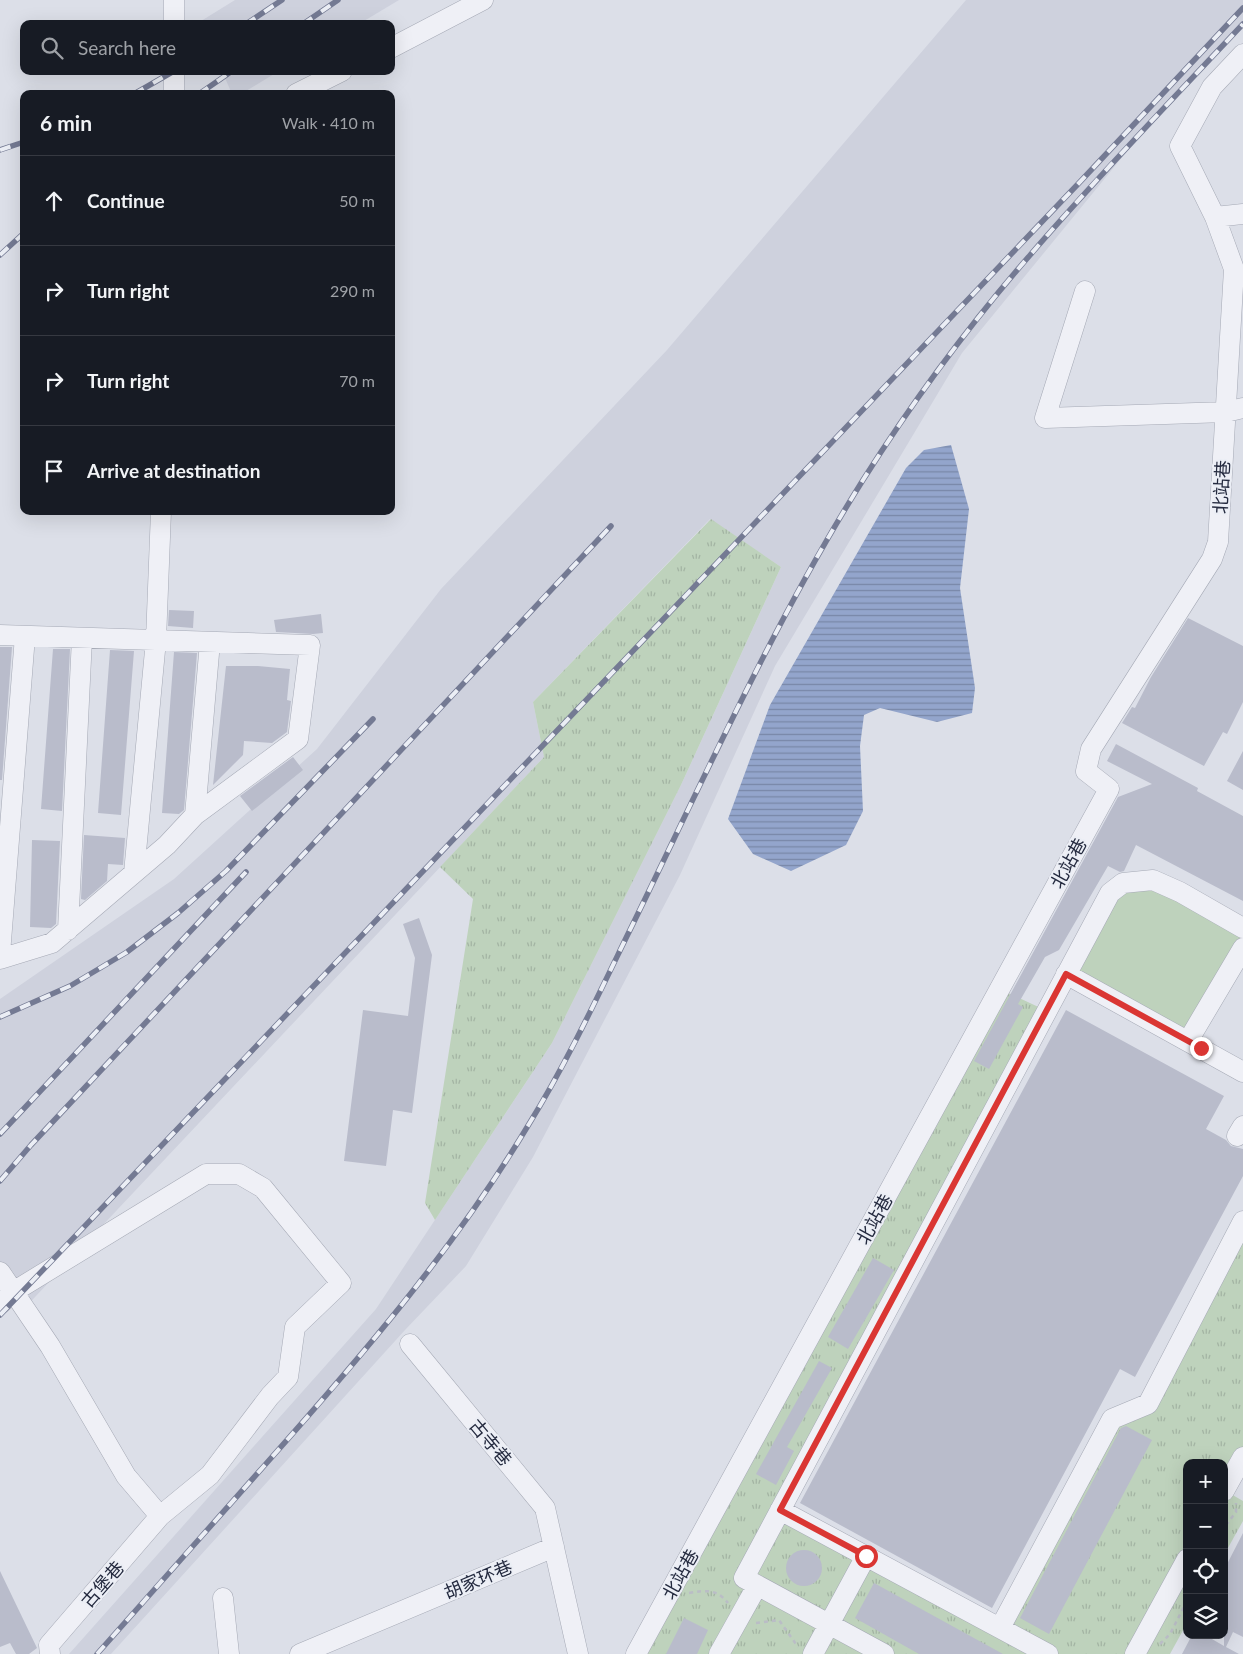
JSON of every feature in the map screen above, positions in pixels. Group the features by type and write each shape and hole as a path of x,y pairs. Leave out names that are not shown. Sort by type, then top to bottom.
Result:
{"street":[{"path":"174,0 174,20"},
{"path":"395,46 483,0"},
{"name":"北站巷","path":"636,1654 1109,789 1086,771 1090,749 1212,559 1218,542 1234,410 1234,269 1215,217 1180,146 1212,87 1243,54"},
{"path":"174,75 174,90"},
{"path":"304,90 334,75"},
{"path":"1215,217 1243,214"},
{"path":"1085,291 1045,418 1234,410"},
{"path":"134,873 156,640 161,515"},
{"path":"0,635 310,645 298,739 195,815 167,845 52,943 0,959"},
{"path":"0,954 25,636"},
{"path":"68,930 82,638"},
{"path":"195,815 210,642"},
{"path":"884,1654 744,1578 1110,893 1123,883 1153,880 1180,892 1243,928"},
{"path":"1188,1041 1243,948"},
{"path":"1066,974 1243,1072"},
{"name":"古堡巷","path":"6,1298 206,1174 239,1174 263,1188 340,1284 295,1327 288,1378 270,1396 210,1475 160,1516 50,1645 50,1654"},
{"path":"1000,1628 1112,1419 1148,1404 1243,1221"},
{"path":"0,1272 6,1298 50,1346 126,1476 160,1516"},
{"name":"古寺巷","path":"410,1344 545,1508 554,1547"},
{"path":"1230,1496 1243,1456"},
{"path":"780,1510 1048,1654"},
{"path":"554,1547 578,1654"},
{"name":"胡家环巷","path":"300,1654 554,1547"},
{"path":"813,1654 866,1556"},
{"path":"1135,1654 1183,1566"},
{"path":"719,1654 758,1586"},
{"path":"223,1598 228,1654"}],"path":[{"path":"1228,1523 1236,1512 1230,1496"},
{"path":"1158,1647 1170,1634 1183,1608"}],"shaded area":[{"path":"235,0 399,0 366,20 203,20"},
{"path":"966,0 1243,0 1243,22 1178,89 962,353 775,666 680,875 533,1157 466,1266 405,1330 111,1654 69,1654 376,1309 552,1043 681,785 781,567 710,519 533,702 544,757 19,1314 0,1295 0,999 174,879 317,749 441,589 667,350"},
{"path":"224,75 272,75 248,90 230,90"}],"green space":[{"path":"711,519 781,567 681,785 552,1043 435,1220 425,1203 473,899 440,867 544,757 533,702"},
{"path":"1153,880 1243,928 1243,948 1188,1041 1066,974 1108,895"},
{"path":"1000,989 1047,1011 781,1510 1000,1628 1112,1419 1149,1404 1243,1221 1243,1457 1228,1483 1228,1459 1183,1459 1183,1630 1170,1654 636,1654"},
{"path":"1228,1492 1243,1501 1243,1521 1228,1548"}],"water":[{"path":"951,445 969,509 960,588 975,688 972,713 937,722 880,708 864,715 860,746 863,811 846,845 791,871 753,854 728,819 770,705 906,468 924,450"}],"building":[{"path":"169,610 194,611 193,628 168,626"},
{"path":"321,614 323,633 276,632 274,620"},
{"path":"1188,618 1243,646 1243,702 1227,734 1223,732 1204,766 1122,723 1132,707 1135,708 1151,677"},
{"path":"0,647 12,647 2,780 0,780"},
{"path":"53,649 70,649 62,811 41,809"},
{"path":"110,650 134,651 121,815 98,813"},
{"path":"174,652 197,653 184,810 179,814 162,813"},
{"path":"226,666 290,669 287,700 291,701 287,732 272,743 244,741 243,755 213,785"},
{"path":"1116,744 1198,788 1197,791 1243,816 1243,901 1136,845 1124,871 1120,872 1108,866 1059,950 1045,957 1018,1004 1023,1007 989,1069 974,1061 1118,797 1152,784 1107,761"},
{"path":"1243,751 1243,790 1227,781"},
{"path":"293,757 303,770 252,811 240,796"},
{"path":"84,835 125,838 123,865 108,864 107,881 85,900 81,899"},
{"path":"32,840 60,841 56,924 51,928 30,927"},
{"path":"419,918 432,955 412,1113 393,1110 386,1166 344,1161 363,1010 408,1016 415,958 403,924"},
{"path":"1066,1010 1224,1096 1206,1129 1226,1140 1231,1146 1243,1149 1243,1176 1135,1377 1120,1369 992,1608 800,1503"},
{"path":"873,1258 894,1270 848,1349 828,1337"},
{"path":"819,1361 832,1368 787,1447 794,1451 776,1485 756,1474"},
{"path":"1126,1426 1152,1440 1049,1634 1020,1618 1121,1428"},
{"path":"1243,1533 1243,1637 1233,1632 1226,1647 1239,1654 1182,1654 1190,1639 1212,1639 1224,1646 1224,1639 1228,1639 1228,1562"},
{"path":"804,1550 811,1551 817,1555 821,1561 821,1575 817,1581 811,1585 804,1586 797,1585 791,1581 787,1575 786,1568 787,1561 791,1555 797,1551"},
{"path":"0,1571 37,1648 29,1654 16,1654 10,1643 0,1647"},
{"path":"874,1583 1003,1654 919,1654 855,1618"},
{"path":"684,1618 708,1630 697,1654 666,1654"}],"railway":[{"path":"252,20 282,0"},
{"path":"309,20 338,0"},
{"path":"0,1315 1078,184 1243,8"},
{"path":"97,1654 371,1343 470,1215 529,1124 556,1078 768,648 830,535 882,450 922,392 1008,281 1083,195 1243,24"},
{"path":"141,90 167,75"},
{"path":"205,90 226,75"},
{"path":"0,150 20,143"},
{"path":"0,255 20,237"},
{"path":"0,1181 31,1145 611,526"},
{"path":"0,1017 70,986 127,952 178,913 226,871 373,719"},
{"path":"0,1134 246,872"}],"route":[{"path":"866,1556 780,1510 1066,974 1201,1048"}]}
